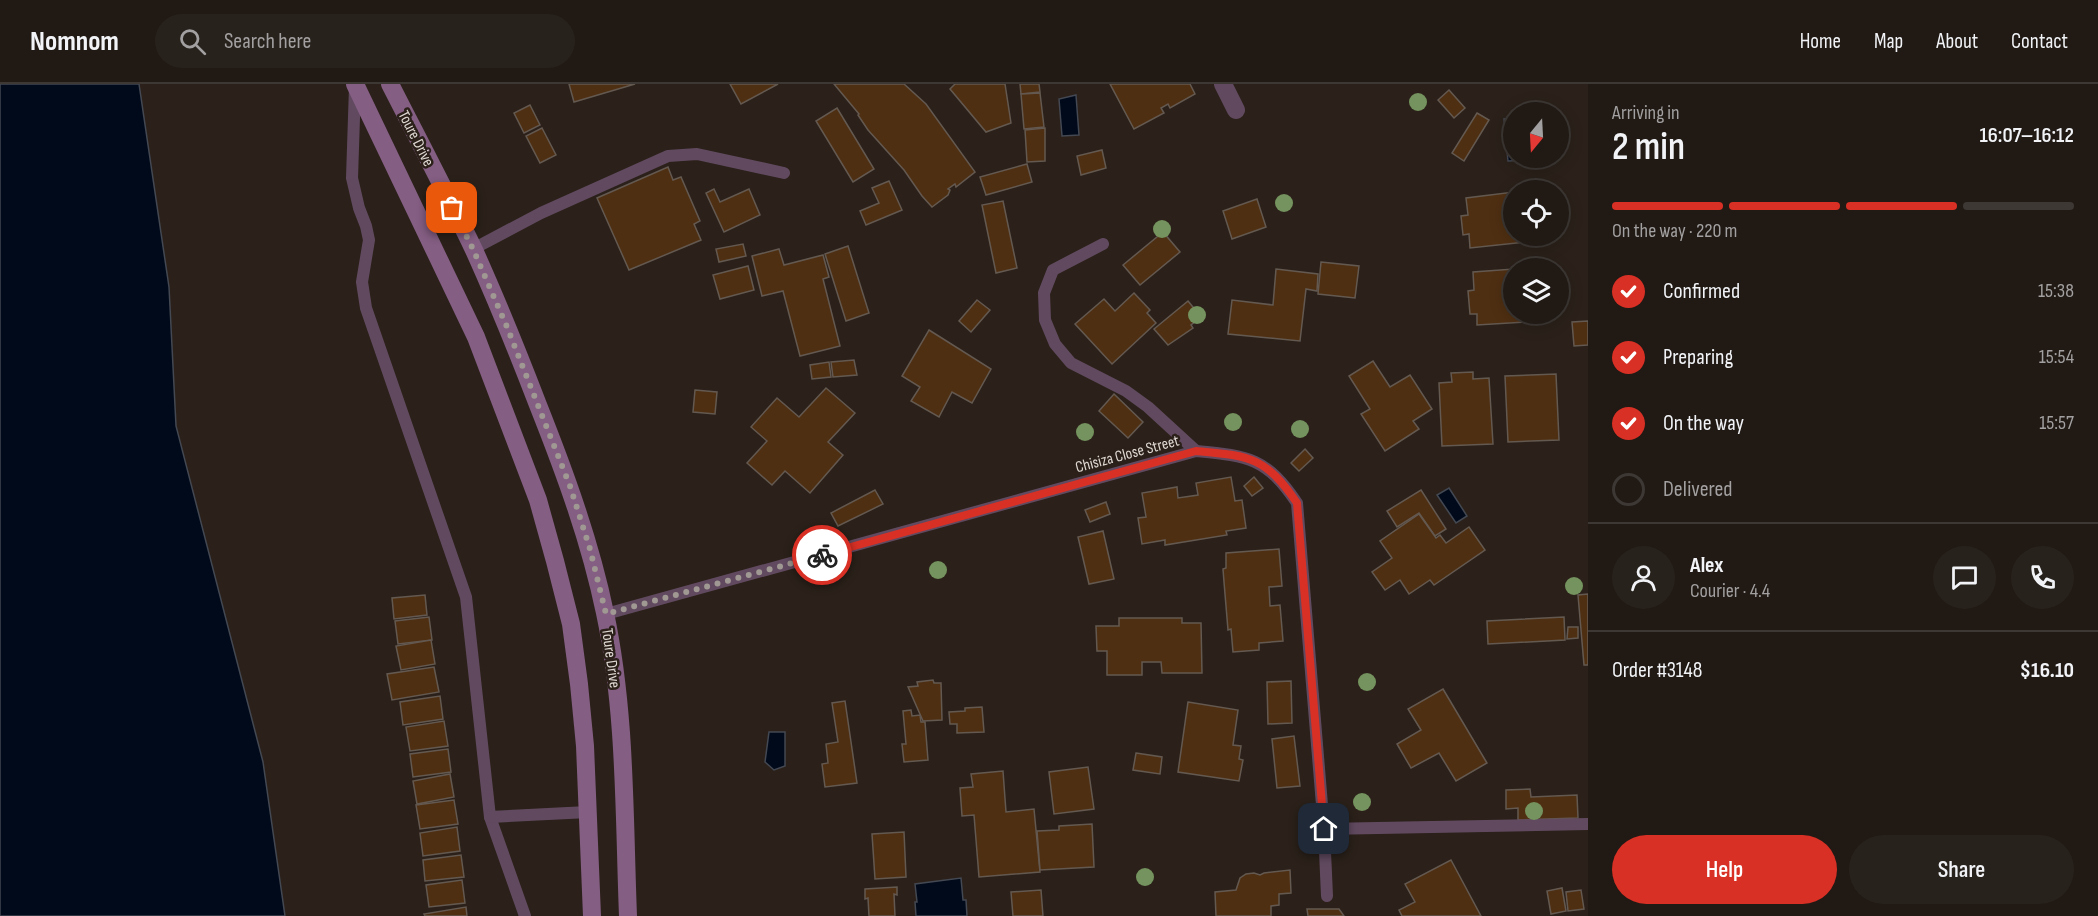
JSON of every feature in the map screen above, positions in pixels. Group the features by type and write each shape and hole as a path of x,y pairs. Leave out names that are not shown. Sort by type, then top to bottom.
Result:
{"main road":[{"name":"Toure Drive","path":"355,84 476,337 538,500 571,624 585,746 592,916"},
{"name":"Toure Drive","path":"390,84 473,249 507,327 570,486 590,549 606,614 615,677 621,742 628,916"}],"street":[{"path":"1223,84 1236,110"}],"lane":[{"path":"355,84 352,178 369,240 362,282 366,308 466,597 490,817 525,916"},
{"path":"473,249 541,213 668,156 697,154 784,173"},
{"path":"1103,244 1053,270 1044,293 1045,320 1055,344 1071,363 1126,391 1148,407 1196,451"},
{"name":"Chisiza Close Street","path":"606,614 1196,451 1238,455 1262,465 1283,481 1297,503 1324,829 1327,896"},
{"path":"490,817 588,812"},
{"path":"1324,829 1588,824"}],"water":[{"path":"0,84 139,84 169,287 176,426 263,762 285,916 0,916"},
{"path":"1076,95 1079,135 1062,136 1059,99"},
{"path":"1449,488 1467,516 1456,523 1437,495"},
{"path":"769,732 785,732 785,766 774,770 765,762"},
{"path":"961,878 967,916 916,916 915,884"}],"building":[{"path":"569,84 635,84 574,102"},
{"path":"730,84 778,84 741,104"},
{"path":"834,84 904,84 926,104 975,172 956,187 955,184 948,189 950,190 948,195 932,207 904,170 868,130 859,114"},
{"path":"955,84 1005,84 1011,123 986,132 950,89"},
{"path":"1020,84 1039,84 1040,92 1021,94"},
{"path":"1110,84 1190,84 1195,94 1170,108 1168,104 1161,108 1164,113 1134,129"},
{"path":"1449,90 1465,108 1454,118 1438,100"},
{"path":"1040,93 1044,127 1024,129 1021,94"},
{"path":"530,105 540,125 524,133 514,113"},
{"path":"837,108 874,169 853,182 816,121"},
{"path":"1477,113 1489,120 1464,161 1452,153"},
{"path":"542,128 556,155 540,163 526,136"},
{"path":"1045,128 1045,161 1027,162 1025,130"},
{"path":"1102,150 1106,168 1081,175 1077,156"},
{"path":"1027,164 1032,182 986,195 980,177"},
{"path":"668,167 673,180 681,177 700,221 694,224 701,240 629,270 597,198"},
{"path":"889,181 902,210 866,225 860,211 879,203 872,188"},
{"path":"714,189 720,202 749,189 760,215 724,232 706,193"},
{"path":"1503,193 1503,244 1470,248 1469,234 1463,235 1461,216 1468,215 1466,198"},
{"path":"1257,199 1266,227 1232,239 1223,211"},
{"path":"1003,201 1017,268 996,273 982,205"},
{"path":"1163,232 1180,252 1140,285 1123,265"},
{"path":"743,244 746,256 719,262 716,249"},
{"path":"848,246 869,313 846,321 825,254"},
{"path":"779,249 784,265 823,255 829,277 823,279 840,346 800,356 783,291 762,296 752,256"},
{"path":"1321,262 1359,266 1355,298 1318,294"},
{"path":"748,266 754,290 720,299 713,275"},
{"path":"1276,269 1318,274 1317,291 1306,289 1300,341 1228,334 1232,300 1273,305"},
{"path":"1503,270 1503,323 1477,325 1477,314 1470,314 1468,291 1474,290 1473,272"},
{"path":"1134,293 1150,310 1147,313 1156,323 1112,364 1075,324 1104,299 1115,311"},
{"path":"977,300 990,310 971,332 959,321"},
{"path":"1188,301 1201,317 1191,325 1193,328 1168,345 1154,329"},
{"path":"1588,321 1588,345 1574,346 1572,322"},
{"path":"929,330 991,369 972,403 952,392 939,417 911,401 920,387 902,376"},
{"path":"854,360 857,375 833,377 831,362"},
{"path":"1373,361 1390,387 1410,375 1432,409 1413,421 1419,429 1385,451 1361,414 1370,409 1349,376"},
{"path":"829,362 831,377 812,379 810,365"},
{"path":"1473,372 1473,379 1489,378 1493,444 1442,446 1439,383 1452,382 1451,373"},
{"path":"1556,374 1559,440 1508,442 1505,376"},
{"path":"826,388 855,413 828,442 843,455 810,493 785,471 772,485 747,463 767,441 751,427 777,398 799,417"},
{"path":"695,390 717,392 715,414 693,412"},
{"path":"1114,394 1143,422 1128,438 1099,411"},
{"path":"1305,449 1313,458 1299,471 1291,463"},
{"path":"1231,477 1235,501 1242,500 1246,528 1226,531 1227,535 1165,545 1165,540 1142,544 1138,518 1146,517 1142,493 1177,487 1178,498 1198,495 1196,483"},
{"path":"1254,477 1263,488 1252,496 1244,486"},
{"path":"875,490 883,504 838,526 831,513"},
{"path":"1421,490 1446,529 1435,536 1419,513 1397,527 1387,511"},
{"path":"1106,502 1110,514 1090,522 1085,510"},
{"path":"1419,514 1436,538 1440,535 1446,543 1469,527 1485,550 1434,585 1430,580 1409,594 1400,580 1385,590 1372,572 1392,558 1380,541"},
{"path":"1103,531 1114,579 1089,584 1078,537"},
{"path":"1279,549 1282,586 1269,587 1270,606 1280,605 1283,641 1259,643 1259,650 1233,652 1231,629 1228,630 1223,569 1226,568 1226,553"},
{"path":"1588,594 1588,665 1584,665 1578,595"},
{"path":"425,595 427,615 394,619 392,598"},
{"path":"429,617 432,640 398,644 395,621"},
{"path":"1564,617 1565,640 1488,644 1487,621"},
{"path":"1119,618 1182,618 1182,623 1201,623 1202,673 1162,673 1161,662 1142,662 1142,675 1107,675 1107,651 1097,651 1096,626 1119,626"},
{"path":"1568,627 1578,627 1578,638 1567,639"},
{"path":"431,640 435,664 401,670 396,646"},
{"path":"434,667 439,692 392,700 387,674"},
{"path":"933,680 934,683 941,683 942,720 923,721 908,687 918,686 917,682"},
{"path":"1291,681 1292,723 1268,724 1267,682"},
{"path":"1443,689 1487,763 1456,781 1439,753 1411,768 1397,744 1421,730 1408,709"},
{"path":"440,696 443,719 403,725 400,702"},
{"path":"845,701 857,783 825,787 822,764 828,763 826,744 838,742 832,703"},
{"path":"1188,702 1238,710 1233,745 1241,746 1239,759 1243,760 1239,781 1178,772"},
{"path":"982,707 984,732 957,733 957,724 950,724 949,712"},
{"path":"911,710 912,716 920,715 921,722 925,722 928,760 904,762 902,744 906,744 903,711"},
{"path":"444,721 448,746 410,751 406,727"},
{"path":"1294,736 1300,786 1277,788 1272,739"},
{"path":"448,749 451,772 413,777 410,754"},
{"path":"1136,753 1162,757 1160,774 1133,770"},
{"path":"1088,767 1094,809 1054,814 1049,772"},
{"path":"1003,771 1006,812 1034,809 1040,872 979,877 974,815 962,816 960,788 973,787 971,774"},
{"path":"450,774 454,797 417,804 413,781"},
{"path":"1530,789 1531,797 1577,795 1578,818 1518,820 1518,808 1506,809 1506,790"},
{"path":"454,800 458,824 420,829 416,805"},
{"path":"1092,824 1094,867 1040,870 1037,831 1059,830 1059,826"},
{"path":"457,827 460,851 423,856 420,833"},
{"path":"904,832 906,877 875,879 872,834"},
{"path":"461,855 464,877 425,881 423,860"},
{"path":"1451,860 1481,916 1402,916 1399,910 1415,902 1405,884"},
{"path":"1290,870 1291,893 1279,894 1279,905 1271,906 1271,916 1216,916 1215,892 1236,890 1240,878 1246,874 1260,875"},
{"path":"462,880 465,903 429,907 426,885"},
{"path":"897,887 897,895 894,894 895,916 869,916 865,889"},
{"path":"1562,888 1566,911 1551,914 1547,891"},
{"path":"1041,890 1043,916 1013,916 1011,892"},
{"path":"1581,890 1584,909 1568,911 1566,892"},
{"path":"466,907 467,916 425,916 424,914"},
{"path":"1307,909 1339,909 1344,916 1308,916"}],"way so far":[{"path":"452,208 473,249 507,327 570,486 590,549 606,614 822,555"}],"route":[{"path":"822,555 1196,451 1238,455 1262,465 1283,481 1297,503 1324,829"}]}
